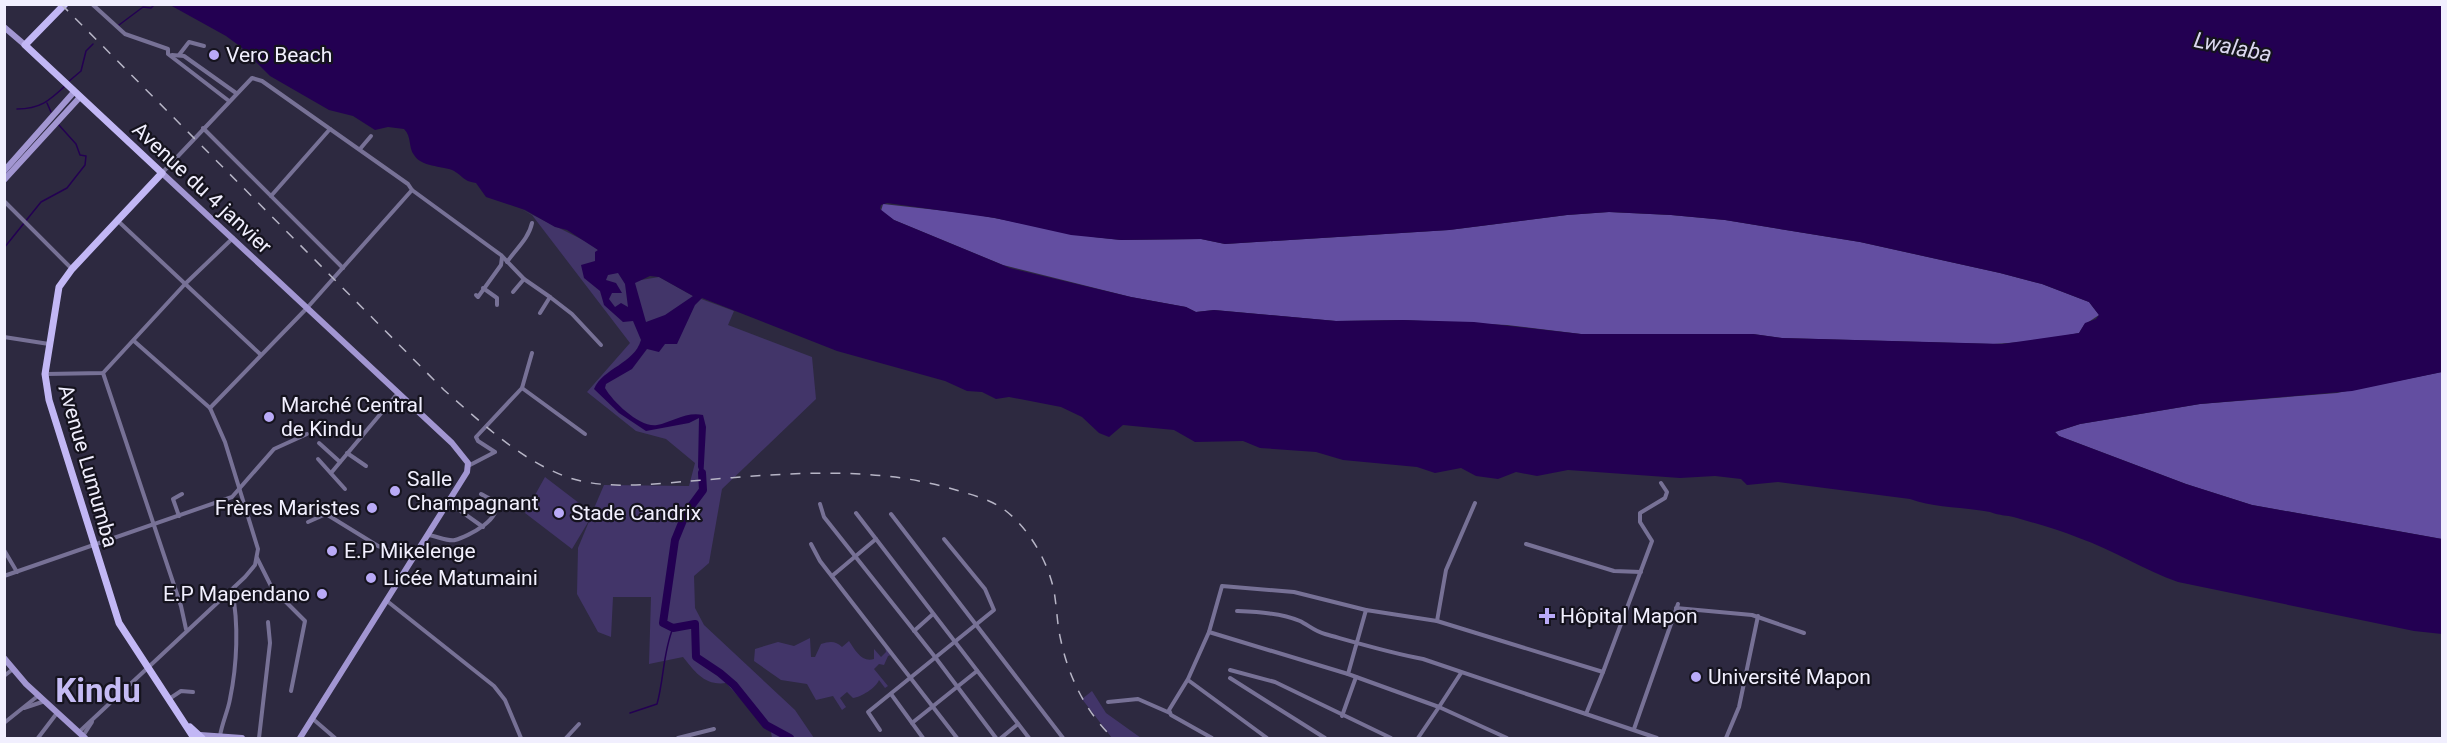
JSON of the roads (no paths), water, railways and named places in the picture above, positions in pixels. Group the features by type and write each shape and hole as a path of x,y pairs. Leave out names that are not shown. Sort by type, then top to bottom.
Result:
{"main road":[{"path":"25,45 65,4"},
{"name":"Avenue du 4 janvier","path":"25,45 162,172"},
{"name":"Avenue Lumumba","path":"162,172 72,268 59,289 45,374 49,400 119,623 146,667 198,738"}],"street":[{"path":"92,4 125,34 168,49 168,54 229,101"},
{"path":"4,27 25,45"},
{"path":"180,55 189,42 204,46"},
{"path":"168,54 180,55 213,75 236,93"},
{"path":"162,172 248,80 257,79 360,149 502,256 524,279 572,314 601,345"},
{"path":"4,171 53,116 72,89"},
{"path":"4,180 59,122 72,89"},
{"path":"203,128 343,268"},
{"path":"271,196 330,129"},
{"path":"360,149 371,136"},
{"name":"Avenue du 4 janvier","path":"162,172 413,406 465,456 468,466"},
{"path":"210,408 307,308 412,190"},
{"path":"4,201 72,268"},
{"path":"117,220 260,354"},
{"path":"507,262 528,236 532,223"},
{"path":"45,374 103,373 185,284 232,238"},
{"path":"476,296 478,297 501,264 502,256"},
{"path":"513,292 524,279"},
{"path":"483,288 497,297 497,305"},
{"path":"540,313 549,297"},
{"path":"4,337 50,344"},
{"path":"4,658 82,736 94,719 146,667 232,589 255,565 258,545 225,442 210,408 134,341"},
{"path":"300,738 448,502 468,466 495,452 478,441 476,437 522,388 532,353"},
{"path":"103,373 181,606 186,630"},
{"path":"522,388 585,434"},
{"path":"331,473 399,393"},
{"path":"4,576 232,497 241,490 274,449 307,434"},
{"path":"319,443 340,462"},
{"path":"347,453 366,466"},
{"path":"318,459 345,489"},
{"path":"1586,714 1652,541 1640,522 1639,515 1658,500 1665,498 1667,492 1661,483"},
{"path":"178,516 173,498 182,494"},
{"path":"427,535 453,541 483,527 495,514 496,508 493,501 481,494"},
{"path":"448,502 483,527"},
{"path":"1437,621 1446,570 1475,503"},
{"path":"820,504 824,517 996,738"},
{"path":"856,513 1029,738"},
{"path":"308,522 326,514 378,546 413,558"},
{"path":"891,514 1063,738"},
{"path":"880,730 868,713 954,641 976,627 994,607 985,589 944,539"},
{"path":"832,576 876,540"},
{"path":"811,544 832,576 957,738"},
{"path":"1526,544 1614,570 1641,572"},
{"path":"4,550 17,572"},
{"path":"256,557 272,588 305,621 291,691"},
{"path":"1170,713 1169,710 1188,679 1209,632 1222,586 1296,592 1366,610 1437,621 1602,672"},
{"path":"220,736 230,699 235,661 235,605 232,589"},
{"path":"386,600 494,686 504,698 521,738"},
{"path":"1634,729 1677,606 1758,616 1776,625 1804,633"},
{"path":"1348,674 1366,610"},
{"path":"1237,611 1290,618 1322,634 1423,659 1657,738"},
{"path":"914,631 933,614"},
{"path":"1726,738 1739,707 1758,616"},
{"path":"259,738 270,643 268,622"},
{"path":"1209,632 1348,674 1439,707 1507,738"},
{"path":"4,676 13,669"},
{"path":"1230,670 1275,682 1391,738"},
{"path":"912,723 977,671"},
{"path":"1418,738 1461,672"},
{"path":"1342,716 1356,677"},
{"path":"1230,678 1325,738"},
{"path":"1188,679 1267,738"},
{"path":"169,699 181,691 193,692"},
{"path":"891,694 923,738"},
{"path":"4,723 39,695"},
{"path":"1108,702 1138,699 1170,713 1212,738"},
{"path":"20,709 45,701"},
{"path":"38,738 57,713"},
{"path":"312,718 335,738"},
{"path":"566,738 579,724"},
{"path":"1000,738 1018,724"},
{"path":"678,738 714,729"},
{"path":"198,738 220,736 242,738"}],"water":[{"name":"Lwalaba","path":"170,5 2442,5 2442,372 2352,391 2200,404 2080,424 2055,432 2059,436 2186,484 2252,505 2442,539 2442,634 2414,631 2178,582 2092,543 2048,527 1990,512 1929,504 1910,499 1778,482 1747,485 1741,479 1715,476 1680,478 1568,470 1537,476 1516,472 1498,479 1476,476 1461,468 1435,473 1417,467 1343,460 1316,452 1260,448 1243,441 1195,442 1174,430 1123,425 1109,437 1099,433 1082,417 1061,407 1009,397 996,399 982,392 967,391 945,381 837,351 702,298 695,305 677,344 665,344 659,352 647,349 632,369 606,384 605,388 628,413 650,425 657,425 691,414 703,415 706,427 703,481 698,467 699,418 689,423 646,431 619,413 594,389 604,376 632,355 641,340 633,321 623,322 604,305 600,291 584,278 581,265 595,261 595,252 598,250 567,230 555,227 525,210 486,197 476,183 465,180 452,170 421,162 412,152 408,135 404,129 388,127 375,130 353,116 329,110 270,76 241,47 226,36","holes":["887,203 995,218 1071,235 1121,240 1201,239 1225,244 1449,230 1609,212 1671,215 1725,220 1860,242 2000,273 2042,284 2089,302 2099,315 2096,319 2085,323 2079,333 2002,344 1782,338 1753,334 1581,334 1474,322 1336,321 1214,310 1196,312 1186,307 1131,297 1010,268 894,220 880,209 881,205","618,273 625,284 628,307 621,303 615,307 609,299 612,293 622,293 616,283 606,280 608,275","650,276 659,277 693,296 665,315 646,322 635,283"]}],"waterway":[{"path":"119,25 143,7 151,8 155,4"},
{"path":"68,82 81,71 86,51 93,44"},
{"path":"17,109 32,108 44,103 65,86"},
{"path":"47,103 51,112"},
{"path":"4,248 41,202 67,188 85,165 86,156 80,155 76,144 58,124"},
{"path":"702,473 703,490 686,513 675,540 663,623 673,628 695,624 696,657 734,685 766,725 790,738"},
{"path":"630,713 657,704 667,646 673,628"}],"railway":[{"path":"61,4 444,390 503,440 535,462 570,478 584,482 615,485 825,473 891,477 956,490 1001,507 1023,527 1043,558 1054,591 1064,655 1074,681 1087,706 1113,738"}],"place":[{"name":"Vero Beach","path":"214,55"},
{"name":"Marché Central de Kindu","path":"269,417"},
{"name":"Salle Champagnant","path":"395,491"},
{"name":"Frères Maristes","path":"372,508"},
{"name":"Stade Candrix","path":"559,513"},
{"name":"E.P Mikelenge","path":"332,551"},
{"name":"Licée Matumaini","path":"371,578"},
{"name":"E.P Mapendano","path":"322,594"},
{"name":"Hôpital Mapon","path":"1547,616"},
{"name":"Université Mapon","path":"1696,677"}],"district":[{"name":"Kindu","path":"98,690"}]}
